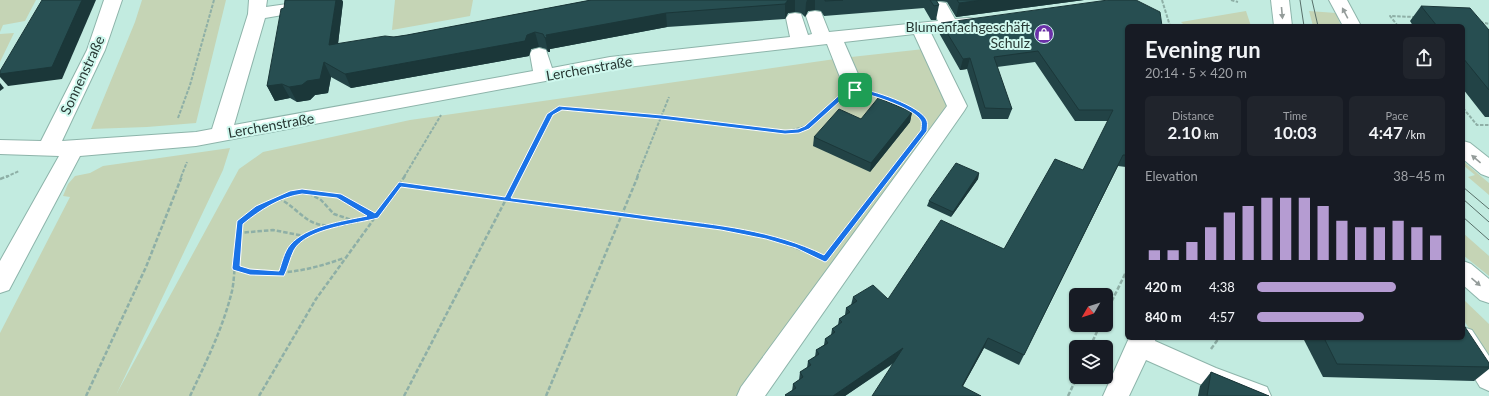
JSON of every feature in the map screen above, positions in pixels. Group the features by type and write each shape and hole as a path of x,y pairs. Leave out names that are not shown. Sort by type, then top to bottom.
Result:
{"street":[{"name":"Sonnenstraße","path":"48,148 96,50 113,0"},
{"path":"1280,0 1283,24"},
{"path":"1338,0 1351,24"},
{"path":"221,134 257,7 294,8"},
{"path":"940,7 949,25"},
{"path":"816,16 855,90"},
{"path":"795,18 800,41"},
{"name":"Lerchenstraße","path":"0,147 73,149 196,139 544,76 668,56 985,21"},
{"path":"750,396 956,106 920,29"},
{"path":"539,54 544,76"},
{"path":"0,283 73,149"},
{"path":"1465,150 1489,169"},
{"path":"1465,272 1489,294"},
{"path":"1464,340 1489,379"},
{"path":"1116,396 1140,342 1207,376 1258,396"}],"path":[{"path":"169,142 190,85 214,0"},
{"path":"1162,0 1169,24"},
{"path":"1231,0 1233,2 1238,2"},
{"path":"1396,24 1390,16 1419,18"},
{"path":"1475,21 1489,24"},
{"path":"404,396 550,114 554,111 561,108 570,108 785,132 799,131 807,127 847,92 866,90 909,108 922,118"},
{"path":"546,396 622,215 669,97"},
{"path":"1465,110 1477,125 1489,125"},
{"path":"258,396 316,299 399,185 441,117"},
{"path":"86,396 146,266 196,139"},
{"path":"399,185 721,228 766,236 798,245 825,259"},
{"path":"190,396 220,330 229,302 236,268 238,232 240,223 244,218 258,208 274,200 292,192 302,191 338,195 366,213 376,216"},
{"path":"311,193 320,199 333,213 343,218 355,221"},
{"path":"274,200 280,199 285,201 309,220 317,224 335,225"},
{"path":"282,274 292,248 304,236 335,225 376,216"},
{"path":"238,232 273,230 304,236"},
{"path":"236,268 250,272 282,274 305,271 346,258"},
{"path":"1113,299 1125,274"},
{"path":"1068,396 1074,384"}],"green space":[{"path":"0,0 36,0 25,21 3,25 0,32"},
{"path":"142,0 226,0 196,123 91,129 135,22"},
{"path":"395,0 473,0 470,16 392,30"},
{"path":"1246,11 1250,24 1183,24 1181,22"},
{"path":"1309,11 1336,13 1340,24 1312,24"},
{"path":"14,33 0,62 0,34"},
{"path":"924,49 952,105 743,396 0,396 0,333 70,197 63,196 68,184 75,176 90,173 103,166 230,148 223,170 117,393 239,169 263,152 410,120 842,58"},
{"path":"1465,163 1489,183 1489,195 1468,177 1475,175 1465,167"},
{"path":"1465,235 1489,256 1489,276 1465,257"},
{"path":"1465,301 1489,324 1489,360 1465,322"}],"building":[{"path":"42,0 82,0 52,67 0,74 0,71"},
{"path":"285,0 336,0 329,45 385,36 394,37 407,35 591,0 788,0 785,4 666,13 546,35 547,37 545,38 543,34 535,32 527,35 525,41 345,74 324,62 320,79 307,81 302,85 289,87 282,84 267,86 281,9 284,8"},
{"path":"930,0 936,0 939,5 934,6"},
{"path":"957,0 982,0 959,3"},
{"path":"1108,0 1136,0 1160,12 1162,24 1125,24 1125,155 1123,155 1024,355 988,338 962,386 981,396 872,396 903,348 833,396 786,396 785,395 796,388 793,384 803,377 800,372 811,365 808,361 819,354 816,350 828,343 825,339 835,332 832,329 842,322 839,319 850,312 846,308 857,301 853,297 873,285 888,299 941,220 1004,249 1055,159 1083,170 1113,110 1079,110 1038,51 994,57 1012,109 985,108 970,58 963,59 941,23"},
{"path":"1421,6 1470,8 1489,30 1489,90 1465,60 1465,24 1435,24"},
{"path":"878,98 912,112 871,163 814,137 839,109 861,119"},
{"path":"956,163 979,173 953,212 929,201"},
{"path":"1465,327 1489,363 1489,367 1337,364 1325,340 1465,340"},
{"path":"1211,372 1269,396 1207,396"}],"tram line":[{"path":"1300,0 1304,24"},
{"path":"1312,0 1318,24"},
{"path":"1465,189 1489,209"},
{"path":"1465,201 1489,222"},
{"path":"1465,219 1489,240"}],"place":[{"name":"Blumenfachgeschäft Schulz","path":"1044,34"}],"route":[{"path":"855,90 847,92 807,127 799,131 785,132 661,117 561,108 550,114 507,199 399,185 376,216 366,213 357,208 348,200 338,195 302,191 292,192 258,208 244,218 240,223 236,268 250,272 282,274 285,260 292,248 304,236 335,225 341,225 376,216 399,185 721,228 766,236 798,245 825,259 924,131 924,122 919,115 909,108 866,90 855,90"}]}
